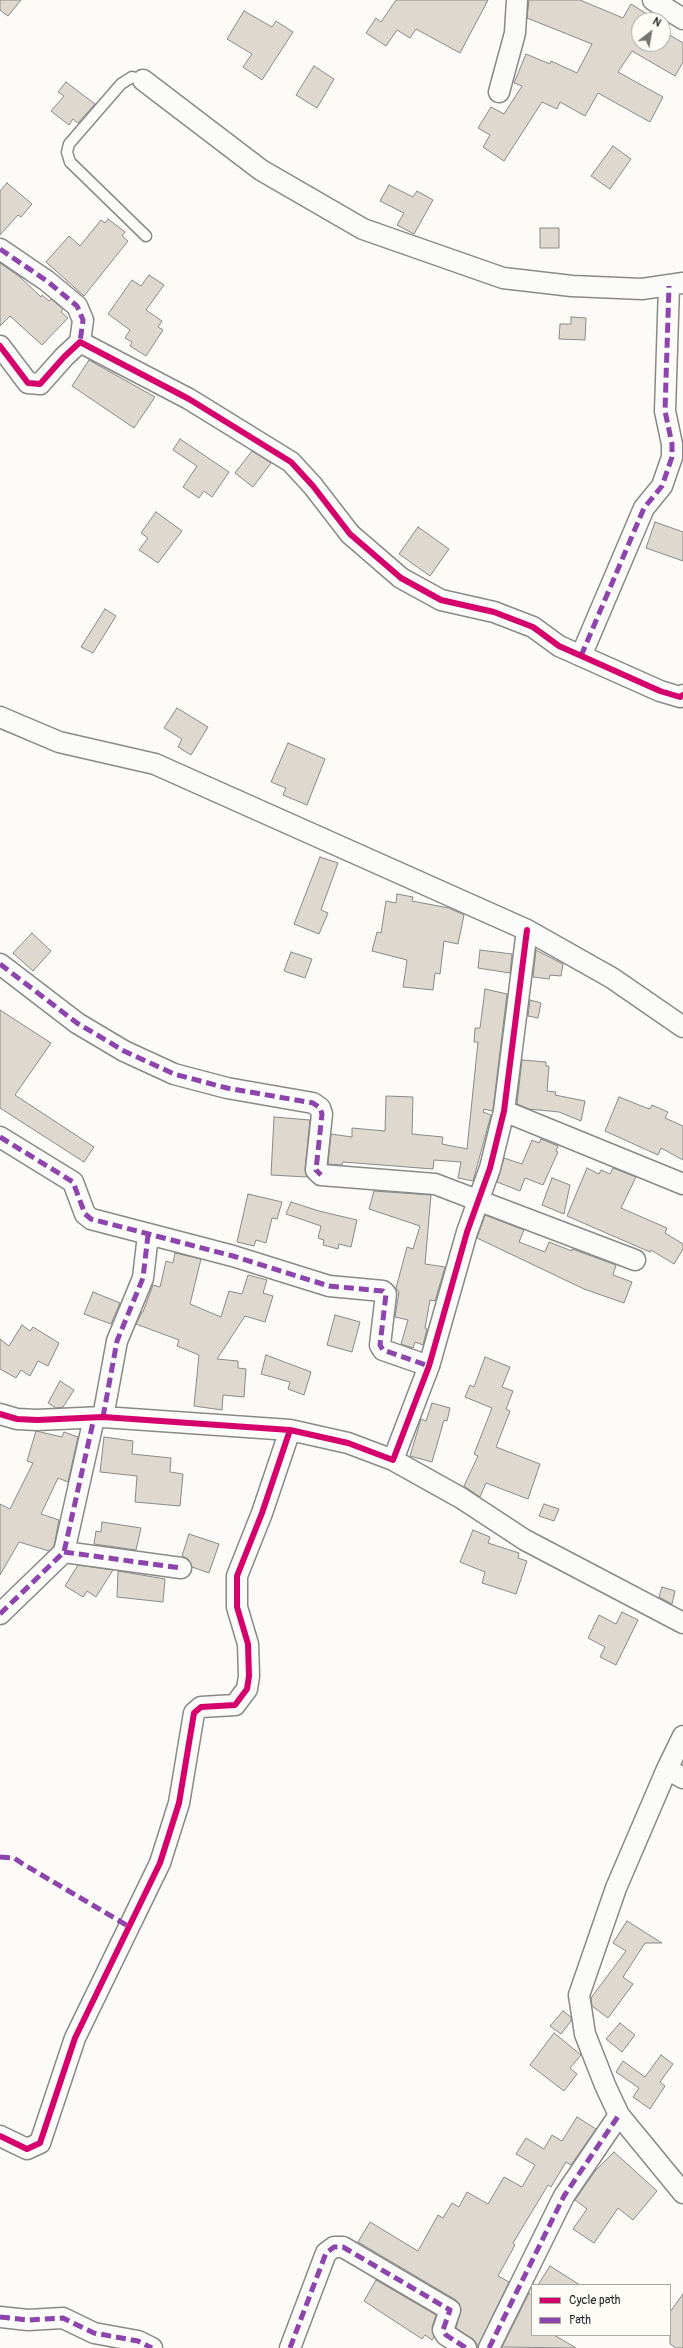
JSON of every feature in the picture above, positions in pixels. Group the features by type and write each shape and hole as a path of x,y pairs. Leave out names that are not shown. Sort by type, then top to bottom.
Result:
{"street":[{"path":"499,92 515,33 517,0"},
{"path":"653,0 683,19"},
{"path":"144,80 261,170 363,229 503,278 572,286 642,289 676,285 665,411 672,444 672,457 662,486 644,508 581,656"},
{"path":"0,249 47,281 77,306 82,320 80,342 64,357 40,384 28,383 0,346"},
{"path":"80,342 189,399 291,462 313,486 350,534 401,578 441,600 494,612 533,627 559,646 581,656 660,691 680,697 683,695"},
{"path":"0,717 59,742 155,764 527,930 612,978 683,1027"},
{"path":"393,1460 429,1366 467,1232 490,1168 504,1111 527,930"},
{"path":"0,964 77,1023 124,1051 174,1074 227,1088 313,1103 320,1108 322,1114 316,1170 321,1175 435,1184 635,1260"},
{"path":"504,1111 683,1184"},
{"path":"0,1137 73,1182 85,1214 91,1219 233,1256 329,1286 383,1291 386,1294 380,1345 383,1350 429,1366"},
{"path":"0,1614 64,1552 117,1341 144,1278 148,1235"},
{"path":"0,1414 17,1419 37,1420 99,1417 290,1430 348,1443 393,1460 461,1498 525,1540 683,1623"},
{"path":"0,2136 27,2149 40,2143 75,2038 160,1863 179,1803 194,1713 201,1707 235,1705 247,1689 249,1676 248,1644 236,1607 237,1576 262,1513 290,1430"},
{"path":"64,1552 181,1568"},
{"path":"681,1742 675,1774 616,1888 579,1995 585,2034 605,2085 619,2115 683,2193"},
{"path":"489,2348 564,2196 619,2115"},
{"path":"290,2348 326,2253 334,2246 343,2247 450,2310 443,2330 446,2335 466,2348"},
{"path":"0,2317 28,2320 63,2318 94,2333 138,2340 152,2348"}],"lane":[{"path":"144,80 132,77 121,84 69,144 67,152 70,162 146,236"}],"building":[{"path":"0,0 21,0 8,16 0,10"},
{"path":"396,0 488,0 460,53 416,29 410,38 397,30 386,46 366,33 376,18 381,22"},
{"path":"529,0 580,0 623,18 631,4 644,12 631,12 631,52 618,72 663,97 650,122 598,93 585,116 560,102 557,109 542,102 504,161 483,147 490,135 478,128 491,107 504,114 522,86 514,83 526,54 550,64 551,61 577,73 592,44 527,18"},
{"path":"244,11 272,27 276,21 293,32 262,80 243,67 252,54 227,39"},
{"path":"671,36 683,43 683,62 675,76 634,52 671,52"},
{"path":"314,66 334,79 317,108 296,95"},
{"path":"66,82 95,104 78,123 73,119 69,125 51,111 64,96 58,92"},
{"path":"613,146 631,159 610,189 591,176"},
{"path":"7,183 32,204 21,217 18,215 0,235 0,191"},
{"path":"389,185 413,197 417,191 433,200 414,234 397,225 404,213 380,201"},
{"path":"108,219 125,232 122,236 128,241 84,296 46,262 69,236 80,246 101,220 105,223"},
{"path":"540,228 559,228 559,248 540,248"},
{"path":"0,263 20,277 41,297 42,295 49,301 51,299 63,309 61,312 68,318 42,345 10,316 0,326"},
{"path":"149,275 164,285 146,310 162,321 158,327 163,330 146,356 130,346 132,342 125,338 130,330 108,314 132,280 141,286"},
{"path":"571,317 586,318 585,340 559,339 560,324 571,324"},
{"path":"89,360 155,397 134,428 72,386"},
{"path":"180,439 229,472 212,497 204,491 199,498 183,487 197,466 173,450"},
{"path":"252,451 271,463 253,487 235,473"},
{"path":"156,512 182,531 158,563 139,550 148,538 141,533"},
{"path":"655,522 683,532 683,561 646,548"},
{"path":"418,527 449,549 430,576 399,554"},
{"path":"105,609 116,616 93,653 81,647"},
{"path":"177,708 208,727 191,755 178,747 182,739 164,728"},
{"path":"288,743 325,759 307,805 283,795 286,788 271,782"},
{"path":"320,857 338,863 321,910 328,913 319,934 294,924"},
{"path":"397,894 413,897 412,901 449,908 464,915 458,944 444,941 440,974 435,973 433,990 403,987 407,960 372,951 377,932 381,933 386,901 396,903"},
{"path":"32,933 51,951 33,971 13,953"},
{"path":"480,950 512,954 510,973 478,968"},
{"path":"536,950 563,964 561,976 550,975 549,979 533,977"},
{"path":"291,952 312,959 305,978 284,971"},
{"path":"485,989 507,994 493,1109 492,1111 484,1109 483,1112 491,1115 473,1181 458,1178 461,1162 434,1160 433,1169 343,1162 342,1165 328,1164 331,1134 352,1137 352,1128 385,1131 386,1096 413,1097 412,1134 443,1137 442,1144 467,1149 478,1042 474,1042 475,1028 480,1028"},
{"path":"530,1000 541,1003 538,1018 528,1016"},
{"path":"0,1010 51,1043 15,1095 94,1147 84,1162 0,1108"},
{"path":"522,1060 546,1062 546,1066 549,1066 547,1091 556,1092 555,1095 585,1101 581,1121 559,1112 529,1109 517,1104"},
{"path":"619,1097 650,1109 652,1105 668,1112 665,1118 683,1126 683,1160 661,1148 658,1155 605,1131"},
{"path":"274,1117 310,1120 305,1169 307,1177 271,1175"},
{"path":"541,1139 558,1146 556,1151 558,1152 543,1185 525,1178 520,1191 497,1182 504,1158 522,1164 532,1140 539,1143"},
{"path":"587,1168 599,1174 601,1170 610,1174 613,1168 636,1177 621,1208 667,1228 665,1233 683,1244 683,1249 674,1264 651,1250 650,1252 567,1216"},
{"path":"552,1178 570,1185 564,1214 542,1205"},
{"path":"374,1191 431,1195 425,1264 445,1267 435,1301 430,1300 425,1328 427,1329 423,1345 415,1342 413,1348 401,1344 408,1320 395,1317 399,1292 396,1288 407,1247 413,1249 420,1226 369,1209"},
{"path":"248,1194 282,1202 277,1219 272,1218 266,1243 256,1240 254,1246 237,1242"},
{"path":"291,1202 319,1211 357,1220 351,1247 339,1244 338,1249 323,1245 324,1240 318,1238 321,1226 286,1214"},
{"path":"485,1215 524,1230 519,1242 545,1252 549,1242 616,1265 613,1275 632,1282 624,1303 584,1289 477,1238"},
{"path":"175,1253 201,1259 190,1304 221,1317 229,1291 242,1294 248,1275 267,1280 263,1293 273,1296 265,1322 245,1316 217,1359 238,1361 238,1368 246,1369 244,1397 223,1395 222,1410 194,1406 199,1355 177,1346 179,1340 136,1324 143,1312 153,1285 160,1287 166,1261 173,1263"},
{"path":"93,1292 120,1303 111,1324 84,1314"},
{"path":"335,1315 360,1322 352,1352 327,1345"},
{"path":"22,1325 30,1331 33,1327 59,1343 48,1366 38,1361 30,1376 21,1370 16,1378 0,1369 0,1339 9,1346"},
{"path":"266,1355 311,1372 304,1395 288,1389 290,1382 261,1374"},
{"path":"485,1357 510,1367 502,1387 513,1391 506,1409 510,1411 496,1447 540,1464 528,1499 486,1483 480,1497 464,1486 478,1456 474,1454 492,1408 465,1397 470,1385 474,1387"},
{"path":"60,1381 74,1390 63,1407 56,1408 48,1403"},
{"path":"432,1403 450,1408 447,1421 444,1420 432,1462 410,1456 421,1419 426,1421"},
{"path":"36,1431 62,1437 64,1432 78,1437 68,1482 58,1478 41,1514 59,1520 54,1546 49,1551 19,1542 0,1575 0,1504 10,1509 33,1463 27,1461"},
{"path":"104,1437 133,1441 132,1454 171,1458 170,1472 183,1474 180,1506 135,1502 137,1476 100,1472"},
{"path":"544,1504 559,1509 554,1521 539,1516"},
{"path":"102,1522 141,1528 136,1550 94,1544 96,1531 101,1532"},
{"path":"473,1530 490,1537 488,1543 519,1553 518,1558 527,1561 516,1594 482,1583 485,1572 460,1562"},
{"path":"189,1534 219,1544 209,1573 192,1567 188,1559 182,1556"},
{"path":"78,1565 113,1570 96,1597 87,1591 83,1597 65,1586"},
{"path":"118,1571 165,1579 163,1602 117,1597"},
{"path":"662,1587 675,1591 672,1604 659,1597"},
{"path":"622,1612 638,1620 616,1665 600,1657 605,1647 588,1638 599,1615 616,1624"},
{"path":"627,1921 662,1943 645,1943 623,1977 633,1984 608,2018 592,2006 591,1998 626,1951 613,1943"},
{"path":"563,2011 571,2017 571,2021 561,2034 550,2026"},
{"path":"620,2023 635,2035 622,2052 606,2039"},
{"path":"554,2033 581,2055 570,2068 577,2074 564,2091 530,2065"},
{"path":"661,2055 673,2064 660,2082 665,2086 650,2109 633,2097 639,2088 616,2072 623,2061 645,2077"},
{"path":"577,2117 596,2129 571,2165 566,2162 551,2187 548,2185 513,2243 515,2245 498,2276 509,2282 478,2346 473,2339 456,2328 461,2309 456,2300 358,2242 370,2222 418,2251 438,2215 443,2218 452,2203 459,2207 467,2192 488,2204 504,2177 522,2187 535,2165 516,2154 526,2138 544,2149 552,2135 562,2141"},
{"path":"614,2152 657,2191 633,2220 618,2208 594,2243 573,2229 587,2209 575,2200 595,2171"},
{"path":"550,2266 578,2284 539,2284"},
{"path":"376,2280 436,2315 432,2327 434,2337 432,2340 425,2335 422,2339 364,2301"},
{"path":"529,2293 531,2294 531,2336 556,2336 576,2348 502,2347"},
{"path":"683,2294 683,2348 676,2348 670,2344 671,2311"}],"marked path":[{"path":"0,249 47,281 77,306 83,320 80,342"},
{"path":"581,656 644,508 662,486 672,457 672,444 665,411 669,286"},
{"path":"0,964 77,1023 124,1051 174,1074 227,1088 313,1103 320,1108 322,1114 316,1170 321,1175"},
{"path":"0,1137 73,1182 85,1214 91,1219 233,1256 329,1286 383,1291 386,1294 380,1345 383,1350 429,1366"},
{"path":"103,1417 117,1341 143,1278 148,1235"},
{"path":"0,1614 64,1552 94,1418"},
{"path":"64,1552 181,1568"},
{"path":"0,1857 14,1858 128,1926"},
{"path":"489,2348 564,2196 619,2115"},
{"path":"290,2348 326,2253 334,2247 343,2247 450,2310 443,2330 446,2335 466,2348"},
{"path":"0,2317 28,2320 63,2318 94,2333 138,2341 152,2348"}],"cycle path":[{"path":"0,346 28,383 40,384 64,357 80,342 189,399 291,462 313,486 350,534 401,578 441,600 494,612 533,627 559,646 660,691 680,697 683,695"},
{"path":"0,1414 17,1419 37,1420 103,1417 290,1430 348,1443 393,1460 429,1366 467,1232 490,1168 504,1111 527,930"},
{"path":"0,2136 27,2149 40,2143 75,2038 160,1863 179,1803 194,1713 201,1707 235,1705 247,1689 249,1676 248,1644 237,1607 237,1576 262,1513 290,1430"}]}
